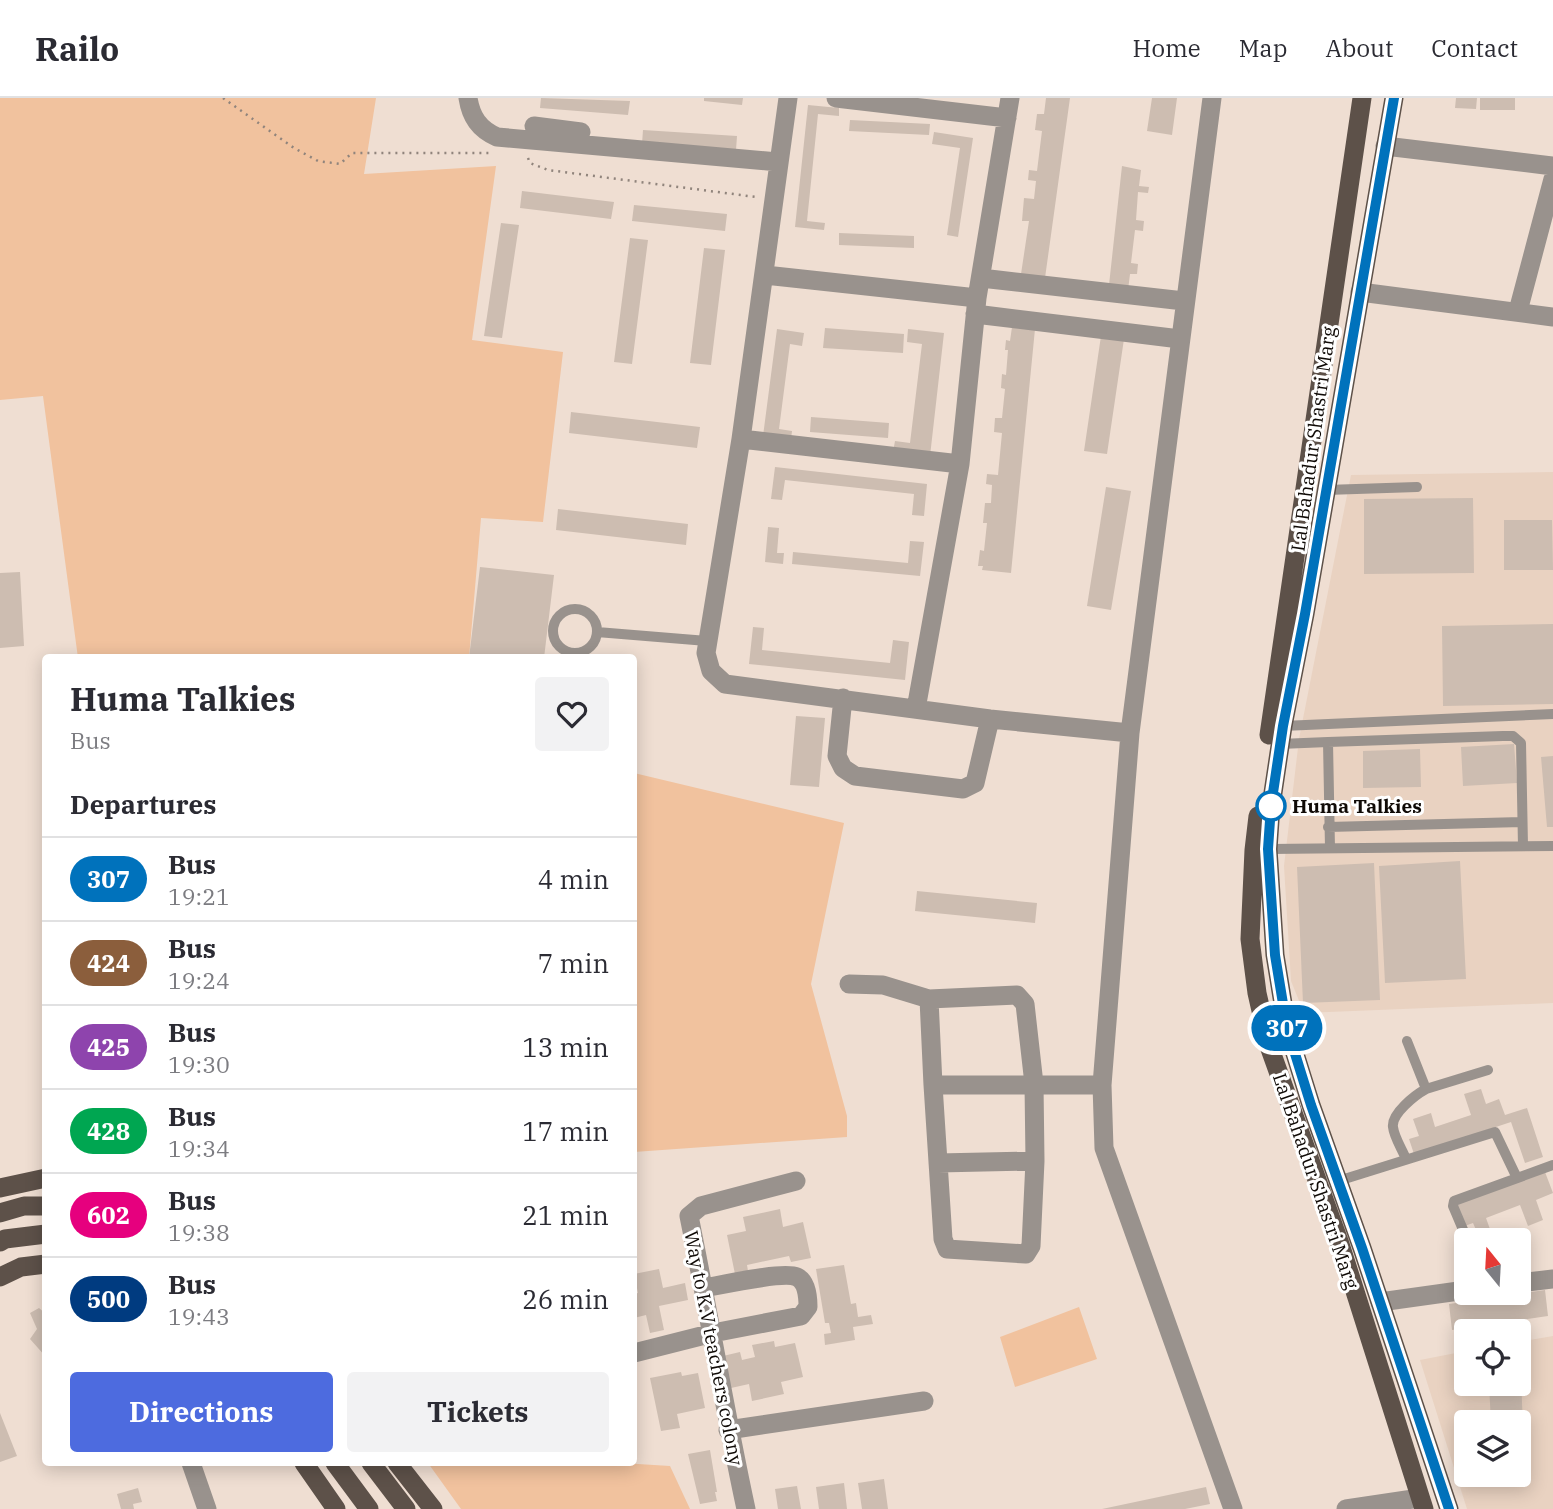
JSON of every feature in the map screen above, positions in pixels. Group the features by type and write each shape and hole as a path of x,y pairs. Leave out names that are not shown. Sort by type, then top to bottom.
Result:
{"main road":[{"name":"Lal Bahadur Shastri Marg","path":"1362,98 1250,939 1257,993 1269,1046 1340,1244 1422,1504"},
{"name":"Lal Bahadur Shastri Marg","path":"1394,98 1271,806 1261,850 1287,1028 1449,1509"},
{"path":"1,1183 42,1178"},
{"path":"0,1213 24,1206 42,1206"},
{"path":"0,1242 42,1234"},
{"path":"0,1277 21,1267 42,1264"},
{"path":"306,1466 336,1509"},
{"path":"337,1466 369,1509"},
{"path":"373,1466 406,1509"},
{"path":"399,1466 433,1509"}],"street":[{"path":"468,98 470,110 478,124 497,137 531,134 605,138 778,162"},
{"path":"788,98 741,439 707,642 706,653 710,671 725,684 990,719 1130,733"},
{"path":"836,98 1007,118"},
{"path":"916,709 960,464 976,306 1010,98"},
{"path":"1212,98 1130,733 1102,1085 1104,1148 1233,1509"},
{"path":"1385,146 1553,166"},
{"path":"1518,311 1553,179"},
{"path":"765,275 1180,339"},
{"path":"981,278 1184,301"},
{"path":"1360,292 1553,317"},
{"path":"741,439 960,464"},
{"path":"844,698 836,756 843,768 855,776 963,789 975,783 990,719"},
{"path":"849,984 883,985 929,999 1017,995 1025,1004 1034,1084 1035,1161 1031,1245 1026,1254 947,1250 943,1239 929,999"},
{"path":"933,1084 1102,1085"},
{"path":"938,1163 1035,1161"},
{"name":"Way to K.V teachers colony","path":"746,1509 689,1216 701,1206 796,1181"},
{"path":"637,1352 713,1333 801,1317 808,1307 803,1283 797,1278 783,1276 704,1288"},
{"path":"1531,1282 1553,1279"},
{"path":"1380,1302 1454,1292"},
{"path":"729,1430 924,1401"},
{"path":"192,1466 207,1509"},
{"path":"1346,1509 1422,1504"}],"lane":[{"path":"1326,490 1417,487"},
{"path":"576,609 589,614 597,632 593,645 580,653 565,651 559,646 553,633 557,618 576,609"},
{"path":"597,632 707,642"},
{"path":"1282,735 1553,714"},
{"path":"1282,735 1328,742 1513,736 1521,743 1523,846"},
{"path":"1328,742 1330,848"},
{"path":"1328,827 1522,822"},
{"path":"1261,850 1553,846"},
{"path":"1407,1041 1426,1089"},
{"path":"1406,1159 1392,1125 1394,1118 1414,1095 1488,1070"},
{"path":"1338,1181 1495,1132 1517,1178"},
{"path":"1462,1228 1453,1206 1454,1201 1553,1165"}],"path":[{"path":"222,98 317,161 341,164 352,153 500,153"},
{"path":"531,134 527,153 530,163 548,170 773,200"}],"shaded area":[{"path":"0,98 376,98 364,174 496,166 472,340 563,352 543,522 481,518 469,654 77,654 43,396 0,400"},
{"path":"1553,472 1553,1003 1304,1013 1291,981 1284,866 1299,739 1351,475"},
{"path":"637,774 844,823 811,984 847,1116 847,1137 637,1152"},
{"path":"1079,1307 1097,1359 1015,1387 1000,1337"},
{"path":"1553,1336 1553,1509 1467,1509 1460,1487 1531,1487 1531,1410 1454,1410 1454,1468 1420,1360 1454,1353 1454,1396 1531,1396 1531,1340"},
{"path":"430,1466 670,1466 690,1509 461,1509"}],"building":[{"path":"541,98 630,101 628,115 540,108"},
{"path":"704,98 743,98 742,105 704,101"},
{"path":"1046,98 1070,98 1045,278 1021,274 1029,221 1022,221 1024,198 1034,199 1036,181 1028,180 1029,170 1037,171 1042,131 1035,130 1037,114 1044,114"},
{"path":"1152,98 1177,98 1172,135 1147,131"},
{"path":"1456,98 1477,98 1476,109 1455,108"},
{"path":"1480,98 1515,98 1515,110 1480,110"},
{"path":"808,105 839,108 839,116 818,114 807,221 825,223 824,230 795,227"},
{"path":"850,120 930,124 929,135 849,131"},
{"path":"643,130 737,136 736,150 642,144"},
{"path":"934,132 973,138 958,237 947,235 960,148 932,144"},
{"path":"1122,166 1141,170 1139,186 1149,187 1148,193 1138,192 1136,220 1144,221 1143,231 1135,230 1131,263 1138,264 1137,274 1130,274 1128,290 1109,285"},
{"path":"522,191 614,202 611,219 520,208"},
{"path":"634,205 727,214 725,231 632,221"},
{"path":"501,223 519,225 502,338 484,336"},
{"path":"839,233 914,236 914,248 839,245"},
{"path":"630,238 648,240 632,364 614,362"},
{"path":"704,248 725,250 711,365 690,363"},
{"path":"1012,327 1035,329 1011,573 982,570 983,566 978,566 980,550 984,551 987,523 983,523 985,503 991,503 992,485 986,484 987,474 998,475 1002,433 994,432 995,418 1002,418 1005,389 1001,388 1002,374 1006,375 1006,340 1010,341"},
{"path":"825,328 904,334 903,353 823,348"},
{"path":"777,329 804,333 802,346 790,344 779,429 792,431 791,439 763,436"},
{"path":"908,329 944,333 930,456 893,452 895,441 910,443 922,344 907,342"},
{"path":"1101,336 1124,339 1107,454 1084,451"},
{"path":"571,412 700,427 697,448 569,433"},
{"path":"811,417 889,423 888,438 810,432"},
{"path":"775,467 927,484 924,516 912,515 914,494 785,480 782,500 771,499"},
{"path":"1106,487 1131,491 1111,610 1087,606"},
{"path":"1473,498 1474,573 1364,574 1364,499"},
{"path":"558,509 688,524 686,545 556,530"},
{"path":"1504,520 1552,520 1553,570 1504,570"},
{"path":"768,527 779,528 777,553 784,553 783,564 765,562"},
{"path":"910,541 924,542 920,576 792,564 793,552 908,563"},
{"path":"480,567 554,575 544,654 469,654"},
{"path":"20,572 24,646 0,648 0,573"},
{"path":"1553,624 1553,704 1443,706 1442,626"},
{"path":"753,627 764,628 762,650 890,663 893,640 909,642 905,680 749,664"},
{"path":"796,716 825,718 819,787 790,785"},
{"path":"1514,744 1517,783 1463,786 1461,747"},
{"path":"1420,749 1421,787 1363,788 1363,751"},
{"path":"1553,756 1553,827 1547,827 1541,757"},
{"path":"1460,861 1466,979 1385,983 1379,866"},
{"path":"1374,863 1380,1000 1303,1003 1297,867"},
{"path":"917,891 1037,903 1035,923 915,911"},
{"path":"1481,1089 1486,1104 1499,1099 1505,1115 1527,1108 1543,1157 1525,1163 1511,1122 1414,1154 1409,1139 1419,1136 1413,1119 1431,1113 1435,1127 1471,1115 1464,1094"},
{"path":"1545,1172 1553,1193 1536,1200 1543,1220 1528,1226 1520,1205 1486,1218 1490,1228 1475,1228 1473,1223 1462,1227 1453,1205"},
{"path":"780,1209 783,1227 803,1222 811,1258 791,1262 789,1256 747,1265 748,1271 735,1274 727,1235 746,1231 743,1217"},
{"path":"844,1265 851,1304 856,1303 858,1317 871,1315 873,1324 853,1327 855,1340 825,1345 824,1334 831,1333 829,1323 825,1323 816,1269"},
{"path":"659,1269 663,1288 685,1283 688,1300 659,1306 664,1330 650,1333 646,1315 637,1317 637,1273"},
{"path":"1545,1290 1548,1316 1527,1319 1454,1319 1452,1330 1449,1304 1531,1306 1531,1292"},
{"path":"39,1308 42,1311 42,1352 30,1339 37,1329 30,1313"},
{"path":"774,1341 775,1347 795,1343 803,1377 781,1382 784,1394 752,1401 749,1384 731,1388 723,1356 740,1352 742,1360 755,1357 752,1345"},
{"path":"681,1372 682,1376 698,1373 705,1408 677,1414 680,1428 661,1431 650,1378"},
{"path":"1490,1396 1522,1396 1522,1410 1490,1410"},
{"path":"0,1413 17,1456 0,1462"},
{"path":"710,1450 717,1501 700,1504 688,1454"},
{"path":"884,1479 888,1509 862,1509 858,1483"},
{"path":"844,1483 847,1509 819,1509 816,1487"},
{"path":"797,1486 801,1509 778,1509 775,1489"},
{"path":"1206,1487 1210,1504 1185,1509 1102,1509"},
{"path":"138,1488 142,1502 133,1504 134,1509 121,1509 117,1494"}],"bus line":[{"name":"307","path":"1394,98 1305,614 1283,726 1271,806 1268,849 1275,955 1287,1028 1449,1509"}],"place":[{"name":"Huma Talkies","path":"1271,806"}]}
